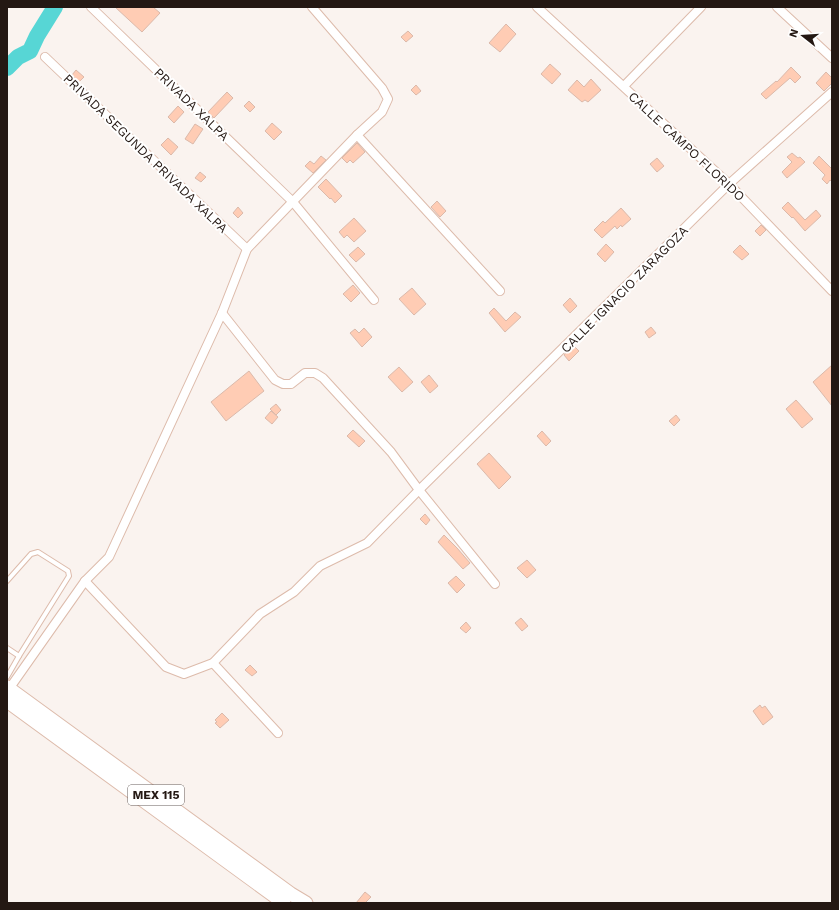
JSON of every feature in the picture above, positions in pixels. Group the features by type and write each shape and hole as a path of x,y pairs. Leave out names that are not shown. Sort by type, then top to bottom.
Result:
{"main road":[{"name":"MEX 115","path":"8,688 284,903"},
{"name":"MEX 115","path":"8,688 306,903"}],"street":[{"name":"PRIVADA XALPA","path":"91,7 293,202 374,300"},
{"path":"8,688 85,581 109,557 222,313 247,249 357,135 382,112 388,99 382,88 312,7"},
{"name":"CALLE CAMPO FLORIDO","path":"537,7 729,184 832,291"},
{"path":"624,86 701,7"},
{"path":"777,7 832,58"},
{"name":"PRIVADA SEGUNDA PRIVADA XALPA","path":"45,57 247,249"},
{"name":"CALLE IGNACIO ZARAGOZA","path":"213,663 260,614 294,592 320,566 367,543 729,184 832,92"},
{"path":"357,135 500,291"},
{"path":"222,313 275,380 283,384 291,384 305,373 315,373 323,378 391,452 495,584"},
{"path":"85,581 166,667 184,674 213,663 278,733"}],"lane":[{"path":"7,581 31,554 38,552 68,571 69,576 19,656 8,688"},
{"path":"7,648 19,656"}],"building":[{"path":"115,7 153,7 160,13 142,32"},
{"path":"506,24 516,34 500,52 489,43"},
{"path":"408,31 413,36 406,42 401,37"},
{"path":"550,64 561,74 552,84 541,74"},
{"path":"791,67 801,77 795,83 790,78 766,99 761,94 776,81 777,82"},
{"path":"76,70 84,77 79,82 72,75"},
{"path":"826,72 832,78 832,83 824,91 816,83"},
{"path":"591,79 601,90 588,102 585,100 582,102 568,90 577,80 584,87"},
{"path":"416,85 421,91 416,95 411,90"},
{"path":"227,92 233,98 214,118 208,112"},
{"path":"249,101 255,107 250,112 244,106"},
{"path":"178,106 184,112 174,123 168,117"},
{"path":"272,123 282,132 274,140 265,131"},
{"path":"195,124 203,129 193,144 185,139"},
{"path":"168,138 178,147 171,155 161,145"},
{"path":"357,143 365,152 353,163 350,160 347,163 342,158"},
{"path":"792,153 798,158 800,157 805,162 787,178 782,172 792,162 787,157"},
{"path":"321,156 326,160 313,173 305,166 310,161 314,164"},
{"path":"819,156 832,169 832,182 830,180 827,184 822,179 825,175 813,163"},
{"path":"657,158 664,166 657,172 650,164"},
{"path":"200,172 206,177 201,182 195,178"},
{"path":"326,179 342,196 335,203 318,187"},
{"path":"437,201 446,211 440,217 431,207"},
{"path":"788,202 805,220 816,210 821,216 805,231 793,217 792,218 782,208"},
{"path":"238,207 243,213 238,218 233,213"},
{"path":"621,208 631,219 622,227 621,225 617,229 615,226 602,238 594,230 603,221 605,223"},
{"path":"354,218 366,231 354,242 347,235 344,238 339,232"},
{"path":"761,225 766,230 760,236 755,231"},
{"path":"606,244 614,252 605,262 597,254"},
{"path":"740,245 749,254 742,260 733,252"},
{"path":"358,247 365,254 356,262 349,255"},
{"path":"353,285 360,293 351,302 343,294"},
{"path":"412,288 426,304 414,315 399,299"},
{"path":"570,298 577,306 570,313 563,305"},
{"path":"494,308 506,321 515,312 521,317 505,332 489,313"},
{"path":"651,327 656,333 649,338 645,332"},
{"path":"364,328 372,337 362,347 350,333 355,329 359,333"},
{"path":"573,345 579,351 569,361 564,355"},
{"path":"832,365 832,406 813,382"},
{"path":"399,367 413,382 402,392 388,377"},
{"path":"249,371 264,391 226,421 211,402"},
{"path":"429,375 438,386 430,393 421,382"},
{"path":"796,400 813,419 802,428 786,409"},
{"path":"276,404 281,410 276,415 270,409"},
{"path":"271,411 278,417 272,424 265,418"},
{"path":"676,415 680,420 674,426 669,421"},
{"path":"353,430 365,441 359,447 347,436"},
{"path":"542,431 551,441 546,446 537,436"},
{"path":"489,453 511,477 499,489 477,464"},
{"path":"425,514 430,520 426,525 420,519"},
{"path":"444,535 470,563 463,569 438,542"},
{"path":"527,560 536,570 527,578 517,568"},
{"path":"456,576 465,585 457,593 448,583"},
{"path":"521,618 528,626 522,631 515,623"},
{"path":"466,622 471,628 466,633 460,628"},
{"path":"250,665 257,672 252,676 245,670"},
{"path":"760,705 762,708 765,706 773,717 763,725 753,711"},
{"path":"222,713 229,720 220,728 215,723 217,722 215,720"},
{"path":"365,892 371,897 365,903 356,903"}],"waterway":[{"path":"7,68 18,57 30,51 37,36 55,7"}]}
